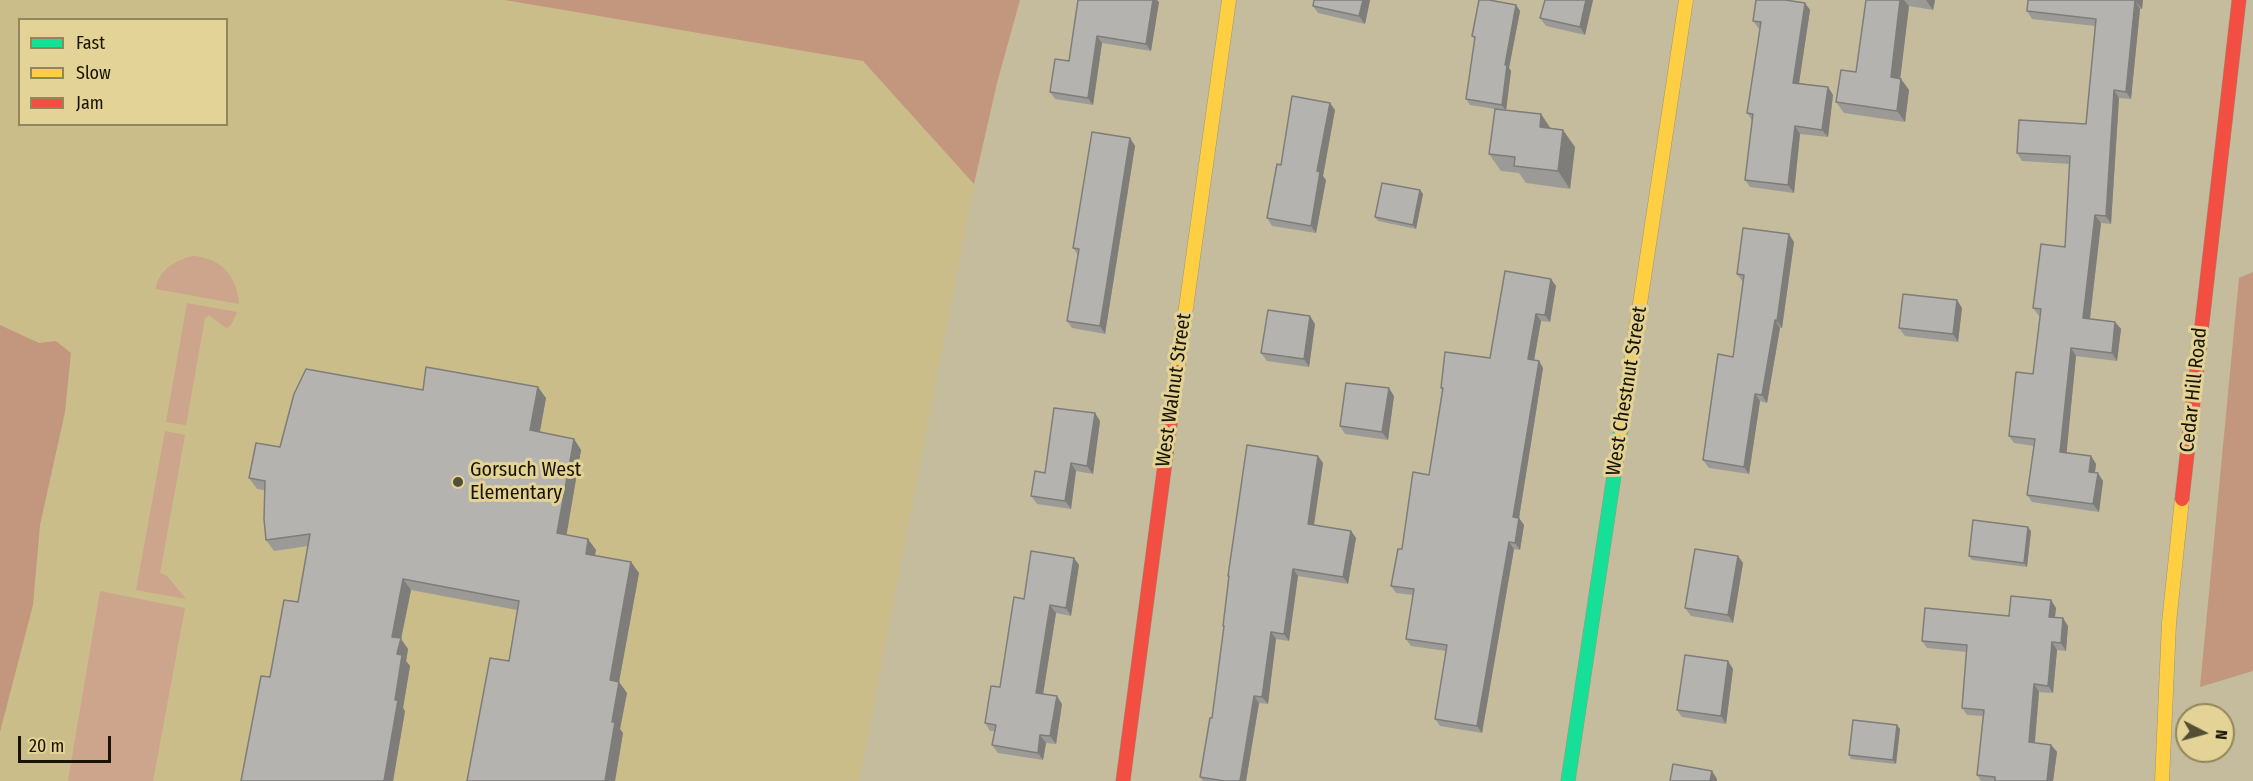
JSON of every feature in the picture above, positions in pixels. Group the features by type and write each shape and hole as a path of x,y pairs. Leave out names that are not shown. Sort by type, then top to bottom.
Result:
{"street":[{"name":"West Walnut Street","path":"1124,781 1146,600 1229,0"},
{"name":"West Chestnut Street","path":"1568,781 1686,0"},
{"name":"Cedar Hill Road","path":"2162,781 2169,623 2239,0"}],"shaded area":[{"name":"Gorsuch West Elementary","path":"0,0 505,0 997,83 974,184 859,781 0,781"},
{"path":"505,0 1020,0 997,83 974,184 863,61"},
{"path":"193,256 212,260 226,270 235,285 239,304 156,289 157,282 164,271 180,260"},
{"path":"2253,272 2253,671 2200,687 2239,278"},
{"path":"187,303 237,312 231,325 226,328 209,315 205,318 186,425 166,422"},
{"path":"0,325 39,343 56,341 71,353 65,412 40,525 33,605 0,732"},
{"path":"165,431 185,435 160,573 167,576 186,599 136,590"},
{"path":"100,591 185,608 153,781 68,781"}],"building":[{"path":"1078,0 1153,0 1146,44 1097,36 1088,98 1050,92 1055,59 1069,61"},
{"path":"1314,0 1363,0 1359,16 1313,6"},
{"path":"1479,0 1516,5 1505,65 1507,65 1502,105 1466,99 1475,37 1472,36"},
{"path":"1545,0 1586,0 1580,27 1540,18"},
{"path":"1756,0 1805,3 1793,83 1828,87 1822,130 1795,126 1788,185 1745,180 1753,114 1747,113 1761,22 1753,21"},
{"path":"1866,0 1900,0 1891,77 1901,79 1897,111 1836,102 1841,70 1856,72"},
{"path":"2028,0 2137,0 2135,1 2126,92 2114,90 2106,216 2095,215 2083,318 2115,322 2112,353 2071,348 2060,452 2091,456 2089,472 2098,473 2093,504 2027,495 2035,439 2009,436 2016,372 2033,374 2041,309 2033,308 2041,244 2065,247 2070,156 2017,153 2019,120 2086,124 2096,19 2027,11"},
{"path":"1292,96 1330,103 1317,171 1320,172 1311,226 1267,218 1277,164 1281,165"},
{"path":"1495,109 1541,114 1540,127 1563,130 1558,171 1514,166 1515,157 1489,154"},
{"path":"1092,132 1130,138 1100,326 1067,321 1079,249 1073,248"},
{"path":"1382,183 1420,190 1413,225 1375,217"},
{"path":"1743,228 1789,234 1777,321 1775,320 1762,395 1755,394 1744,467 1703,460 1718,354 1733,357 1744,275 1737,274"},
{"path":"1505,271 1551,279 1545,315 1536,314 1528,359 1539,361 1513,517 1519,518 1515,543 1509,542 1477,726 1435,719 1447,645 1406,639 1414,589 1391,586 1398,549 1402,549 1413,472 1429,475 1443,388 1441,388 1445,352 1490,358"},
{"path":"1903,294 1957,300 1953,334 1899,328"},
{"path":"1268,310 1310,316 1304,359 1261,353"},
{"path":"426,367 538,387 530,430 574,439 557,533 588,539 586,554 631,562 610,680 619,682 605,781 467,781 490,658 509,661 519,601 403,579 392,637 401,638 397,654 402,655 395,700 398,700 384,781 241,781 261,676 270,677 284,600 298,602 310,534 266,540 265,481 249,478 256,443 280,447 294,394 306,369 423,390"},
{"path":"1346,383 1389,388 1382,432 1340,426"},
{"path":"1054,408 1095,413 1087,466 1071,463 1065,501 1031,496 1035,471 1045,473"},
{"path":"1247,445 1318,456 1308,524 1351,531 1343,577 1293,569 1284,634 1271,632 1262,697 1254,696 1240,781 1224,781 1200,777 1210,718 1212,718 1228,576"},
{"path":"1973,520 2028,527 2024,563 1969,556"},
{"path":"1695,549 1738,556 1728,615 1685,608"},
{"path":"1031,551 1074,558 1066,608 1050,605 1036,693 1057,696 1050,736 1040,735 1038,753 992,745 996,725 985,723 991,686 1000,687 1014,597 1024,599"},
{"path":"2011,596 2051,600 2049,617 2063,618 2061,643 2052,642 2048,686 2034,684 2029,742 2051,745 2047,781 1995,781 1995,777 1977,775 1984,710 1962,708 1967,645 1922,641 1925,608 2009,616"},
{"path":"1685,655 1728,661 1721,716 1677,710"},
{"path":"1853,720 1897,725 1893,760 1849,755"},
{"path":"1673,764 1712,771 1710,781 1670,781"}],"traffic: fast":[{"path":"1568,781 1621,429"}],"traffic: slow":[{"path":"1177,372 1229,0"},
{"path":"1621,429 1686,0"},
{"path":"2162,781 2169,623 2182,499"}],"traffic: jam":[{"path":"2182,499 2239,0"},
{"path":"1123,781 1177,372"}],"place":[{"name":"Gorsuch West Elementary","path":"458,482"}]}
